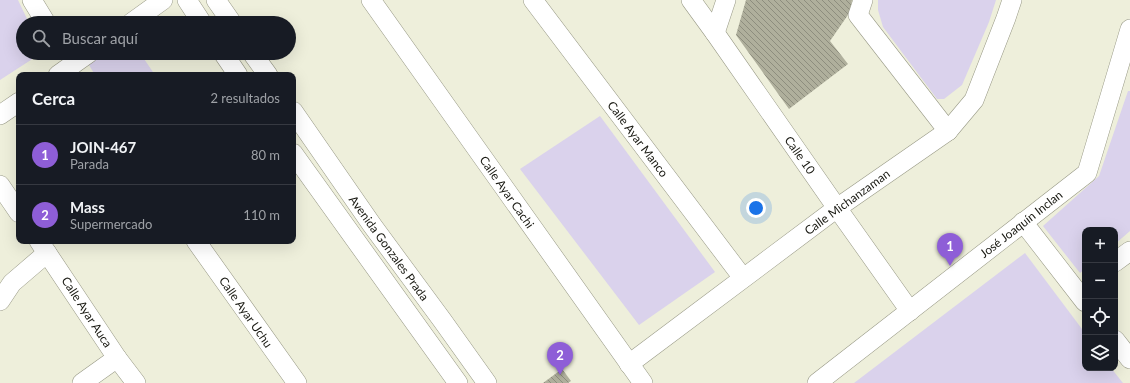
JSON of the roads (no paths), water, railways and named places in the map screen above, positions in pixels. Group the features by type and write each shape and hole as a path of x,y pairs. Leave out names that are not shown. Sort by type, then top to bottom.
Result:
{"street":[{"path":"32,0 42,16"},
{"path":"140,16 162,0"},
{"path":"187,0 197,16"},
{"path":"216,0 227,16"},
{"name":"Calle Ayar Manco","path":"533,0 743,278"},
{"name":"Calle 10","path":"691,0 910,311"},
{"path":"715,33 726,0"},
{"path":"863,0 858,15 948,131"},
{"name":"Calle Michanzaman","path":"629,364 837,208 948,131 974,100 1012,0"},
{"name":"Calle Ayar Cachi","path":"375,1 643,383"},
{"name":"José Joaquín Inclan","path":"817,383 1087,173 1123,75 1130,29"},
{"path":"68,67 78,60"},
{"path":"228,60 236,72"},
{"path":"257,60 266,72"},
{"path":"0,115 16,104"},
{"name":"Avenida Gonzales Prada","path":"296,115 372,225 486,383"},
{"name":"Avenida Gonzales Prada","path":"296,157 458,383"},
{"path":"0,186 16,209"},
{"path":"1023,222 1082,292"},
{"name":"Calle Ayar Uchu","path":"198,244 297,383"},
{"path":"0,301 12,283 43,247"},
{"name":"Calle Ayar Auca","path":"43,247 117,358 136,383"},
{"path":"1118,260 1130,251"},
{"path":"1118,344 1130,359"},
{"path":"82,383 117,358"}],"place":[{"name":"JOIN-467","path":"950,266"},
{"name":"Mass","path":"560,375"}]}
